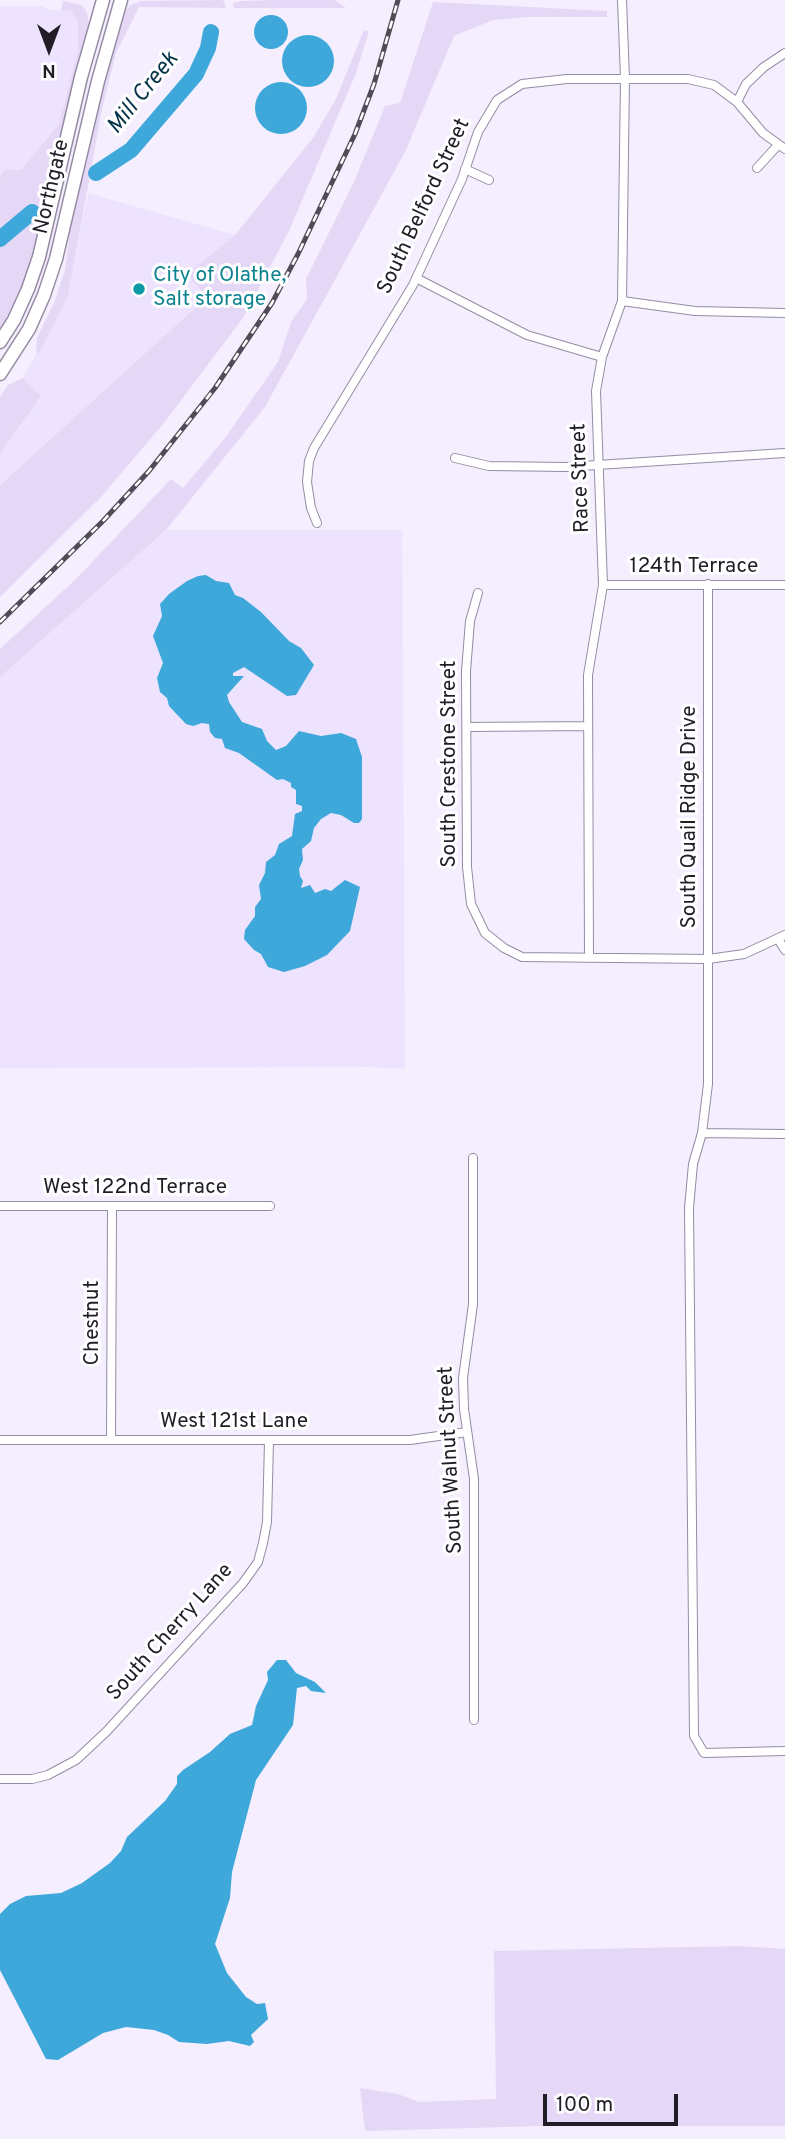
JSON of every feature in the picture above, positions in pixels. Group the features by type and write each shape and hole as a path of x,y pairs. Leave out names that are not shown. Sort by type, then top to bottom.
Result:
{"main road":[{"name":"Northgate","path":"0,342 14,320 39,257 81,77 103,0"},
{"name":"Northgate","path":"0,374 29,329 56,259 97,81 121,0"}],"street":[{"name":"Race Street","path":"589,958 588,675 603,585 596,391 602,357 622,301 625,78 622,0"},
{"path":"737,102 746,84 764,67 785,53"},
{"name":"South Belford Street","path":"317,523 311,508 307,482 309,461 314,448 416,278 466,169 478,132 496,100 522,84 567,79 688,79 714,85 737,102 763,134 782,147"},
{"path":"757,168 782,147"},
{"path":"466,169 489,180"},
{"path":"416,278 527,335 602,357"},
{"path":"622,301 695,311 785,313"},
{"path":"455,458 489,466 513,467 599,465 785,453"},
{"name":"South Quail Ridge Drive","path":"708,584 709,1049 706,1109 693,1164 689,1208 694,1736 704,1753 785,1751"},
{"name":"124th Terrace","path":"603,585 785,585"},
{"name":"South Crestone Street","path":"478,593 470,621 466,671 467,867 471,904 485,933 504,948 522,957 589,958"},
{"path":"467,727 588,726"},
{"path":"589,958 708,959 744,954 782,937 785,950"},
{"path":"702,1133 785,1134"},
{"name":"South Walnut Street","path":"473,1158 473,1304 463,1378 474,1479 474,1720"},
{"name":"West 122nd Terrace","path":"0,1206 270,1206"},
{"name":"Chestnut","path":"111,1440 112,1206"},
{"name":"West 121st Lane","path":"0,1440 410,1440 467,1432"},
{"name":"South Cherry Lane","path":"0,1779 32,1779 62,1770 76,1760 222,1608 258,1562 267,1522 269,1441"}],"shaded area":[{"path":"223,0 226,8 139,7 116,53 102,109 68,296 38,355 37,338 54,303 65,270 70,231 98,108 124,12 141,1"},
{"path":"335,0 346,8 234,8 233,3"},
{"path":"63,1 82,5 87,12 89,26 35,254 12,314 0,334 0,177 5,169 21,170 59,124 78,50 78,22 70,10 61,10"},
{"path":"433,2 607,11 607,17 493,20 454,36 405,152 265,407 166,530 0,677 0,649 77,578 171,479 183,488 225,438 278,362 291,322 307,299 306,279 354,182 385,106 400,103"},
{"path":"0,6 44,6 48,10 70,10 78,22 78,50 59,124 21,170 6,169 0,177"},
{"path":"364,30 369,31 356,73 289,231 243,318 164,423 101,497 0,597 0,485 207,297 187,274 235,235 313,138 336,99"},
{"path":"88,193 235,235 187,274 208,296 0,485 0,454 41,396 23,378 68,296"},
{"path":"23,378 41,396 0,454 0,397 8,385"},
{"path":"166,530 402,530 405,1069 0,1068 0,677"},
{"path":"738,1946 785,1949 785,2126 541,2126 365,2131 360,2088 398,2094 419,2102 496,2099 494,1951"}],"water":[{"path":"271,15 283,20 288,32 283,44 271,49 259,44 254,32 259,20"},
{"path":"308,35 318,37 326,43 332,51 332,71 326,79 318,85 308,87 298,85 290,79 284,71 282,61 284,51 290,43 298,37"},
{"path":"281,82 300,89 307,108 300,127 281,134 262,127 255,108 262,89"},
{"path":"206,575 216,581 229,583 235,595 261,612 289,641 301,648 314,665 296,695 287,696 244,667 233,673 233,676 244,676 227,695 242,722 262,729 267,741 276,750 286,746 299,731 321,736 341,733 356,739 362,757 362,819 359,823 354,823 341,815 331,813 321,819 314,828 311,841 302,849 303,860 299,869 303,881 301,888 310,885 315,893 325,889 331,891 345,880 360,887 350,931 327,955 305,966 284,972 268,967 261,954 244,939 245,930 255,916 255,907 261,899 259,885 265,873 266,862 275,855 279,844 292,836 295,814 302,811 302,806 296,804 296,790 291,787 291,783 283,779 277,780 239,753 225,748 222,739 215,738 210,732 209,724 186,724 160,692 157,678 163,663 153,636 162,616 160,604 187,581"},
{"path":"277,1660 286,1660 296,1673 315,1682 326,1693 311,1691 306,1686 297,1688 293,1725 256,1780 232,1872 230,1898 215,1944 227,1973 246,1997 257,2004 265,2003 268,2019 251,2035 254,2042 250,2046 229,2041 207,2044 179,2042 154,2030 126,2027 103,2033 58,2060 46,2059 0,1970 0,1914 10,1904 26,1896 61,1893 82,1883 110,1863 121,1851 127,1837 165,1801 177,1784 177,1776 183,1770 210,1752 230,1734 252,1725 256,1706 268,1680 267,1672"}],"waterway":[{"name":"Mill Creek","path":"96,173 131,150 196,74 208,48 211,32"},
{"name":"Mill Creek","path":"0,239 32,212"}],"railway":[{"path":"0,622 103,521 149,471 215,388 272,303 355,134 374,84 398,0"}],"place":[{"name":"City of Olathe, Salt storage","path":"139,289"}]}
